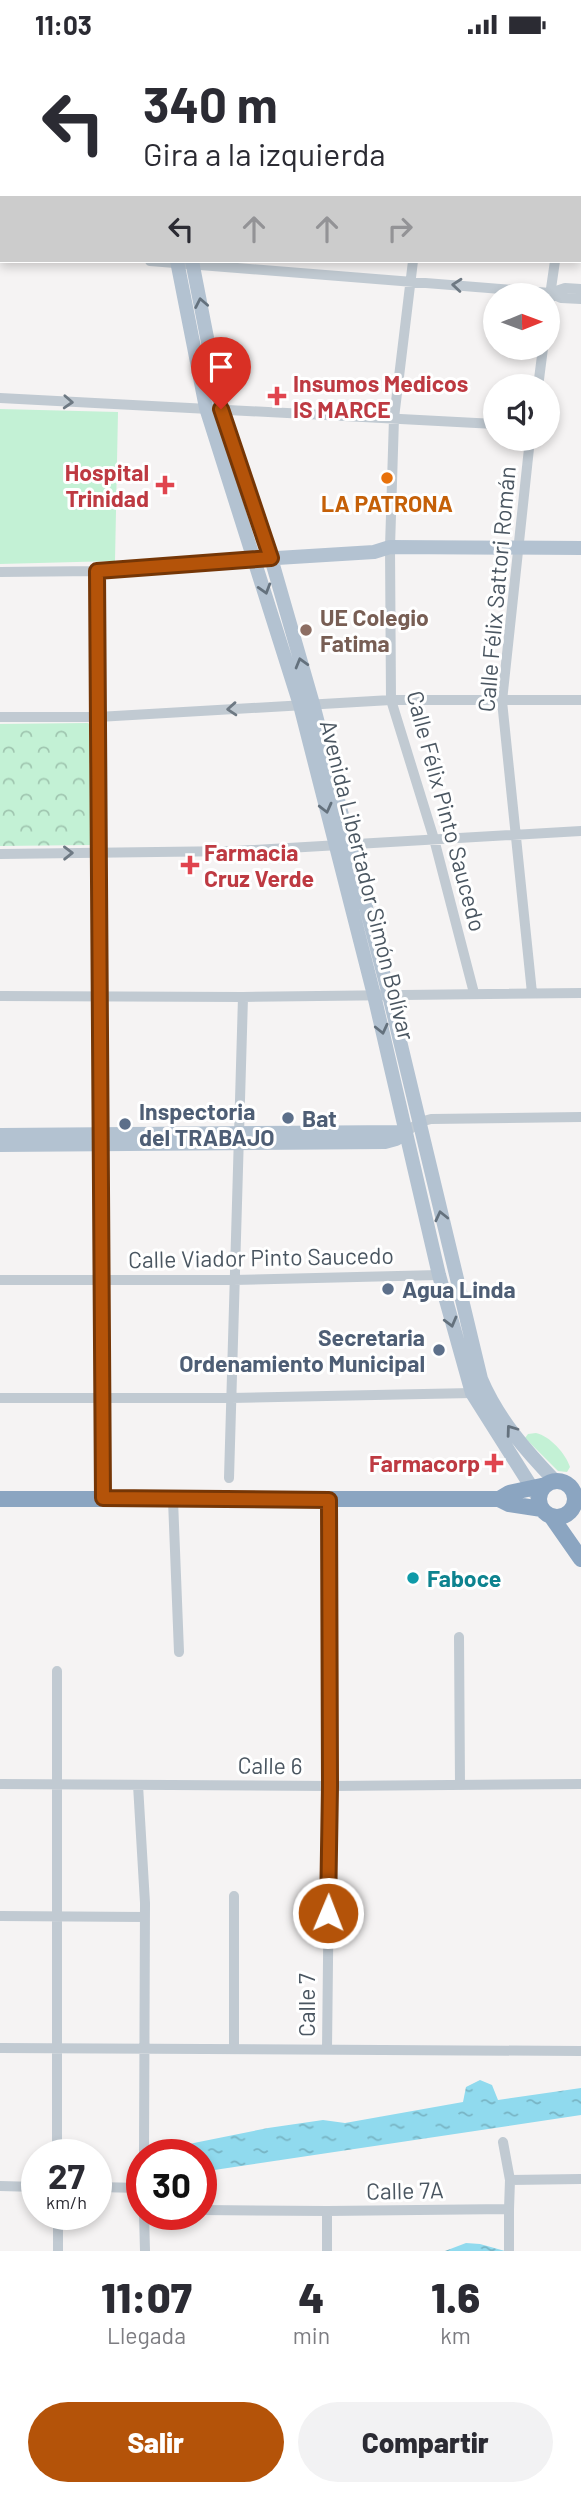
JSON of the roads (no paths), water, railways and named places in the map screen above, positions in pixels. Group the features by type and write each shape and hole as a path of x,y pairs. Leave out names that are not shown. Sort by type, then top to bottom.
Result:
{"highway":[{"path":"0,1499 499,1499 509,1504 544,1497 567,1485 576,1501 581,1525"},
{"path":"499,1499 509,1493 544,1497 561,1517 576,1501"},
{"path":"544,1497 581,1559"}],"main road":[{"name":"Avenida Libertador Simón Bolívar","path":"177,263 255,559 306,704"},
{"name":"Avenida Libertador Simón Bolívar","path":"193,263 214,409 271,558 382,995 421,1122 453,1270 481,1379 509,1429 542,1469 544,1497"},
{"path":"255,559 374,552 519,552 581,548"},
{"path":"519,552 581,557"},
{"name":"Avenida Libertador Simón Bolívar","path":"382,995 407,1132 439,1275 472,1393 544,1497"},
{"path":"0,1145 239,1138 385,1142 407,1132"},
{"path":"0,1135 101,1140"}],"street":[{"path":"193,263 483,287"},
{"name":"Calle Félix Pinto Saucedo","path":"413,263 394,418 390,552 391,700 434,839 474,993"},
{"path":"552,283 555,263"},
{"path":"560,290 581,289"},
{"path":"560,298 581,299"},
{"path":"0,398 483,423"},
{"name":"Calle Félix Sattori Román","path":"529,451 502,701 532,993"},
{"path":"0,572 97,571 255,559"},
{"path":"97,571 103,1498"},
{"path":"0,717 98,717 391,700 581,700"},
{"path":"0,854 235,851 581,831"},
{"path":"0,996 243,997 581,993"},
{"path":"229,1478 243,997"},
{"path":"407,1132 421,1122 431,1119 581,1117"},
{"name":"Calle Viador Pinto Saucedo","path":"0,1280 233,1280 439,1275"},
{"path":"0,1398 231,1398 472,1393"},
{"path":"173,1500 179,1652"},
{"name":"Calle 7","path":"327,2049 329,1500"},
{"path":"459,1637 460,1784"},
{"path":"57,1671 57,2139"},
{"name":"Calle 6","path":"0,1784 581,1784"},
{"path":"138,1785 145,1917 144,2139"},
{"path":"234,1896 234,2049"},
{"path":"0,1916 145,1917"},
{"name":"Calle 7","path":"0,2048 581,2051"},
{"path":"503,2142 510,2180 509,2250"},
{"path":"510,2180 581,2179"},
{"path":"0,2186 21,2187"},
{"name":"Calle 7A","path":"217,2210 509,2209"},
{"path":"327,2211 327,2251"},
{"path":"58,2230 58,2251"},
{"path":"144,2230 145,2251"}],"water":[{"path":"480,2080 492,2085 498,2100 581,2088 581,2115 217,2170 217,2139 214,2139 323,2120 345,2123 463,2102 466,2087"},
{"path":"466,2243 480,2244 505,2251 445,2251"}],"place":[{"name":"Insumos Medicos IS MARCE","path":"277,396"},
{"name":"LA PATRONA","path":"387,478"},
{"name":"Hospital Trinidad","path":"165,485"},
{"name":"UE Colegio Fatima","path":"306,630"},
{"name":"Farmacia Cruz Verde","path":"190,865"},
{"name":"Bat","path":"288,1118"},
{"name":"Inspectoria del TRABAJO","path":"125,1124"},
{"name":"Agua Linda","path":"388,1289"},
{"name":"Secretaria Ordenamiento Municipal","path":"439,1350"},
{"name":"Farmacorp","path":"494,1463"},
{"name":"Faboce","path":"413,1578"}]}
